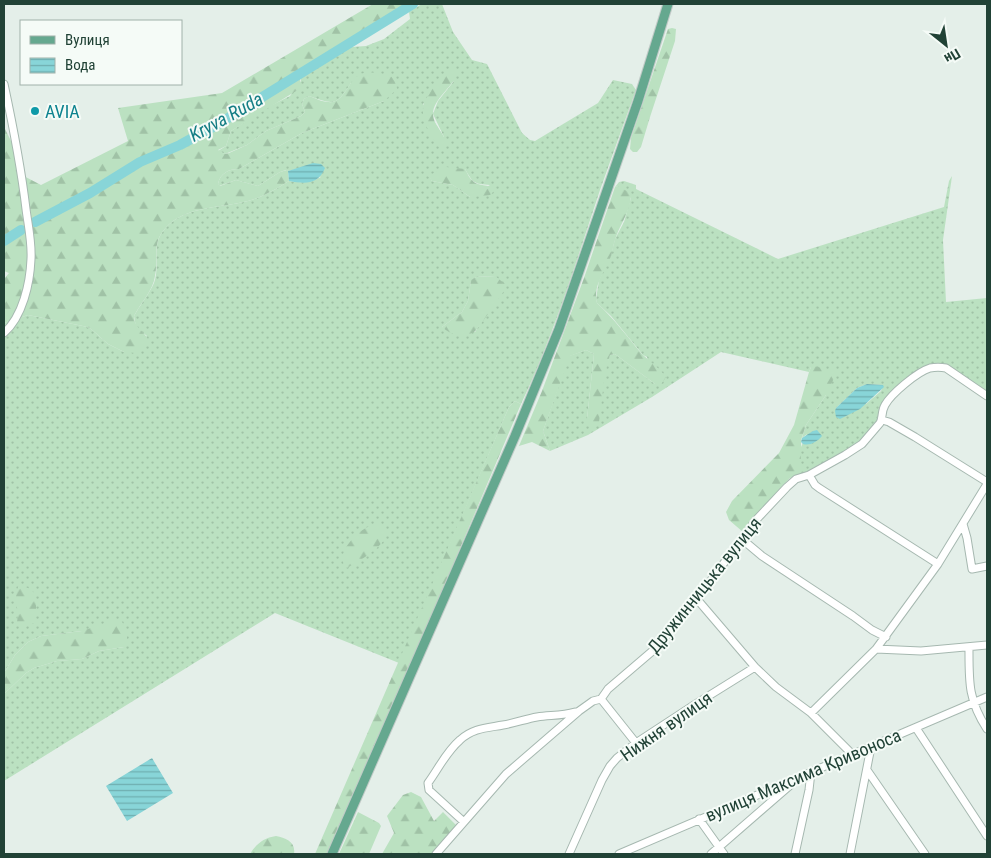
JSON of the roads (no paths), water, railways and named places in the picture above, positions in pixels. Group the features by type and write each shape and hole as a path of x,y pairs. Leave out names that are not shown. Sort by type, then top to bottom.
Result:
{"main road":[{"path":"332,854 515,436 559,329 638,101 667,7"}],"street":[{"path":"4,84 22,172 31,243 27,288 13,322 4,333"},
{"name":"Дружинницька вулиця","path":"436,854 498,782 579,711 593,701 601,699 608,689 656,648 743,540 756,520 787,487 796,480 845,455 862,444 882,420 881,412 889,398 917,375 930,368 938,367 946,368 987,396"},
{"path":"811,714 886,637 938,564 987,483 916,437 882,420"},
{"path":"809,474 815,485 819,488 938,564"},
{"path":"963,524 972,569 987,566"},
{"path":"743,540 762,556 854,616 872,630 886,637"},
{"path":"696,598 755,666 776,687 811,714 853,754"},
{"path":"876,649 921,651 987,645"},
{"path":"968,648 970,690 973,703 978,716 987,729"},
{"name":"Нижня вулиця","path":"569,854 610,766 617,758 636,743 755,666"},
{"name":"вулиця Максима Кривоноса","path":"620,854 987,697"},
{"path":"601,699 636,743"},
{"path":"464,822 429,790 428,786 447,752 461,738 473,731 486,727 516,723 537,717 564,716 579,711"},
{"path":"916,728 987,836"},
{"path":"850,854 871,747"},
{"path":"867,770 925,854"},
{"path":"795,854 811,772"},
{"path":"711,854 800,776"},
{"path":"699,819 724,854"}],"water":[{"path":"313,163 321,164 325,168 319,178 306,183 289,181 288,171"},
{"path":"867,384 883,385 884,387 860,409 840,419 836,417 836,408 857,388"},
{"path":"817,430 822,436 818,440 808,444 801,442 802,438"},
{"path":"152,758 173,793 127,821 106,786"}],"waterway":[{"name":"Kryva Ruda","path":"35,222 90,193 140,162 180,145 220,123 413,4"},
{"name":"Kryva Ruda","path":"4,241 21,230"}],"place":[{"name":"AVIA","path":"35,111"}]}
